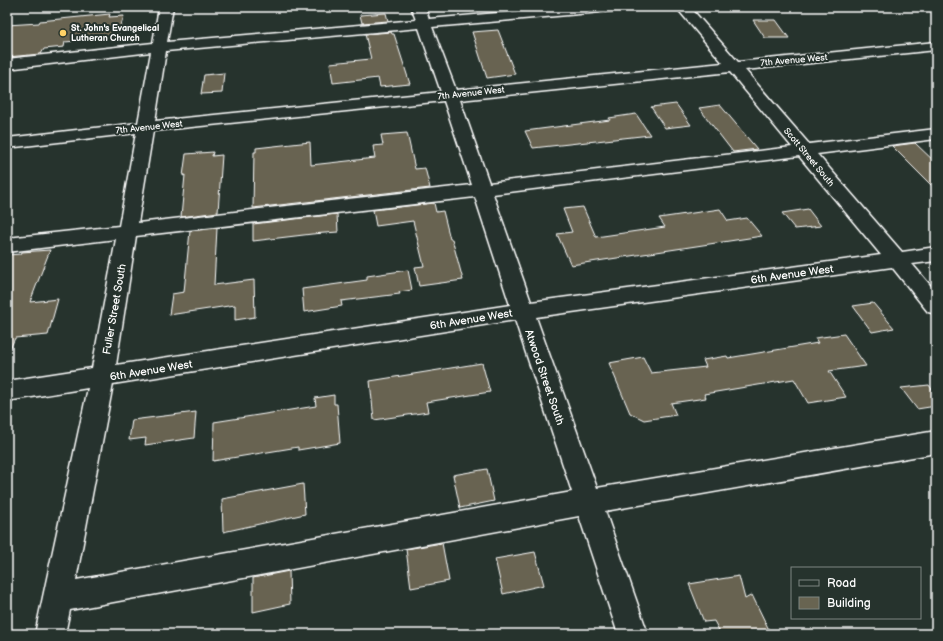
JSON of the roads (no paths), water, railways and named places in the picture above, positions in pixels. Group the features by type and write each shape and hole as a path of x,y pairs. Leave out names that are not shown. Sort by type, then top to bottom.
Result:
{"street":[{"name":"Fuller Street South","path":"50,634 102,378 166,7"},
{"path":"7,64 421,15 613,7"},
{"name":"Scott Street South","path":"683,7 731,66 936,306"},
{"name":"Atwood Street South","path":"421,15 450,95 522,311 633,634"},
{"name":"7th Avenue West","path":"7,143 450,95 936,46"},
{"path":"7,245 482,190 936,134"},
{"name":"6th Avenue West","path":"7,391 102,378 522,311 936,254"},
{"path":"57,598 587,502 936,442"}],"place":[{"name":"St. John's Evangelical Lutheran Church","path":"63,33"}]}
